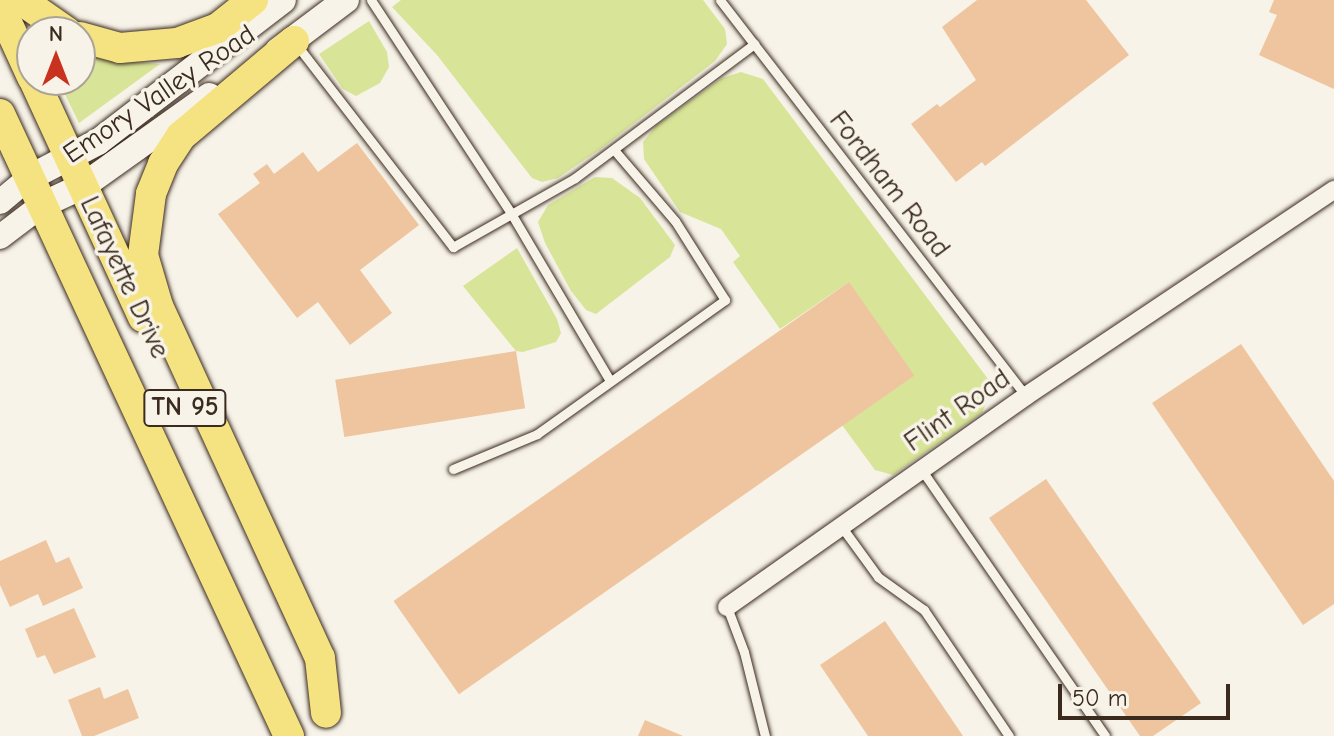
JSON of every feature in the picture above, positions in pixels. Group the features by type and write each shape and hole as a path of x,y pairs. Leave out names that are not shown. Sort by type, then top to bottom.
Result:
{"main road":[{"path":"21,0 44,16"},
{"path":"96,41 120,48 177,43 218,28 253,0"},
{"name":"Emory Valley Road","path":"36,192 70,159 98,142 283,0"},
{"name":"Emory Valley Road","path":"36,192 83,186 236,77 294,41 346,0"},
{"name":"Lafayette Drive","path":"0,7 16,41"},
{"path":"294,41 181,136 163,164 151,194 143,255 158,306 320,658 332,724"},
{"name":"Lafayette Drive","path":"41,96 332,724"},
{"name":"Lafayette Drive","path":"0,114 289,736"}],"street":[{"name":"Flint Road","path":"727,607 1026,396 1334,190"},
{"path":"0,202 36,192"},
{"path":"0,237 36,192"}],"lane":[{"path":"371,0 512,215 610,381"},
{"name":"Fordham Road","path":"720,0 1026,396"},
{"path":"294,41 453,247 512,215 615,151 754,44"},
{"path":"453,469 537,434 725,300 675,221 615,151"},
{"path":"921,469 1105,736"},
{"path":"841,526 878,577 924,610 1009,736"},
{"name":"Flint Road","path":"727,607 744,652 765,736"}],"green space":[{"path":"401,0 703,0 725,29 727,44 715,61 602,148 558,178 542,182 532,178 437,55 392,7"},
{"path":"369,21 387,52 389,67 380,83 356,96 343,89 319,54"},
{"path":"96,56 160,64 79,123 66,96 96,96"},
{"path":"741,72 763,79 988,379 989,396 982,413 893,475 875,470 842,425 849,282 780,329 733,262 740,256 721,229 680,212 644,159 643,142 656,126 722,78"},
{"path":"595,177 612,178 640,198 675,245 670,257 596,314 586,310 571,291 545,243 538,222 548,205"},
{"path":"517,248 557,319 561,333 556,342 523,352 516,351 463,286"}],"building":[{"path":"977,0 1086,0 1129,55 985,166 982,162 956,182 911,124 976,80 942,27"},
{"path":"1274,0 1334,0 1334,89 1259,55 1277,15 1269,12"},
{"path":"357,143 419,225 360,270 392,313 350,345 318,302 297,318 218,214 260,183 253,174 267,164 274,174 303,152 318,172"},
{"path":"849,282 914,375 459,694 394,601"},
{"path":"1241,344 1334,481 1334,604 1303,625 1152,403"},
{"path":"516,351 525,408 344,437 335,380"},
{"path":"1046,479 1201,703 1153,736 1140,736 989,518"},
{"path":"46,540 56,563 69,557 83,588 43,606 38,594 10,607 0,585 0,561"},
{"path":"74,608 96,657 54,674 45,655 37,658 25,629"},
{"path":"885,621 963,736 868,736 820,665"},
{"path":"100,687 104,699 128,689 139,718 94,736 82,736 68,700"},
{"path":"645,720 683,736 638,736"}]}
